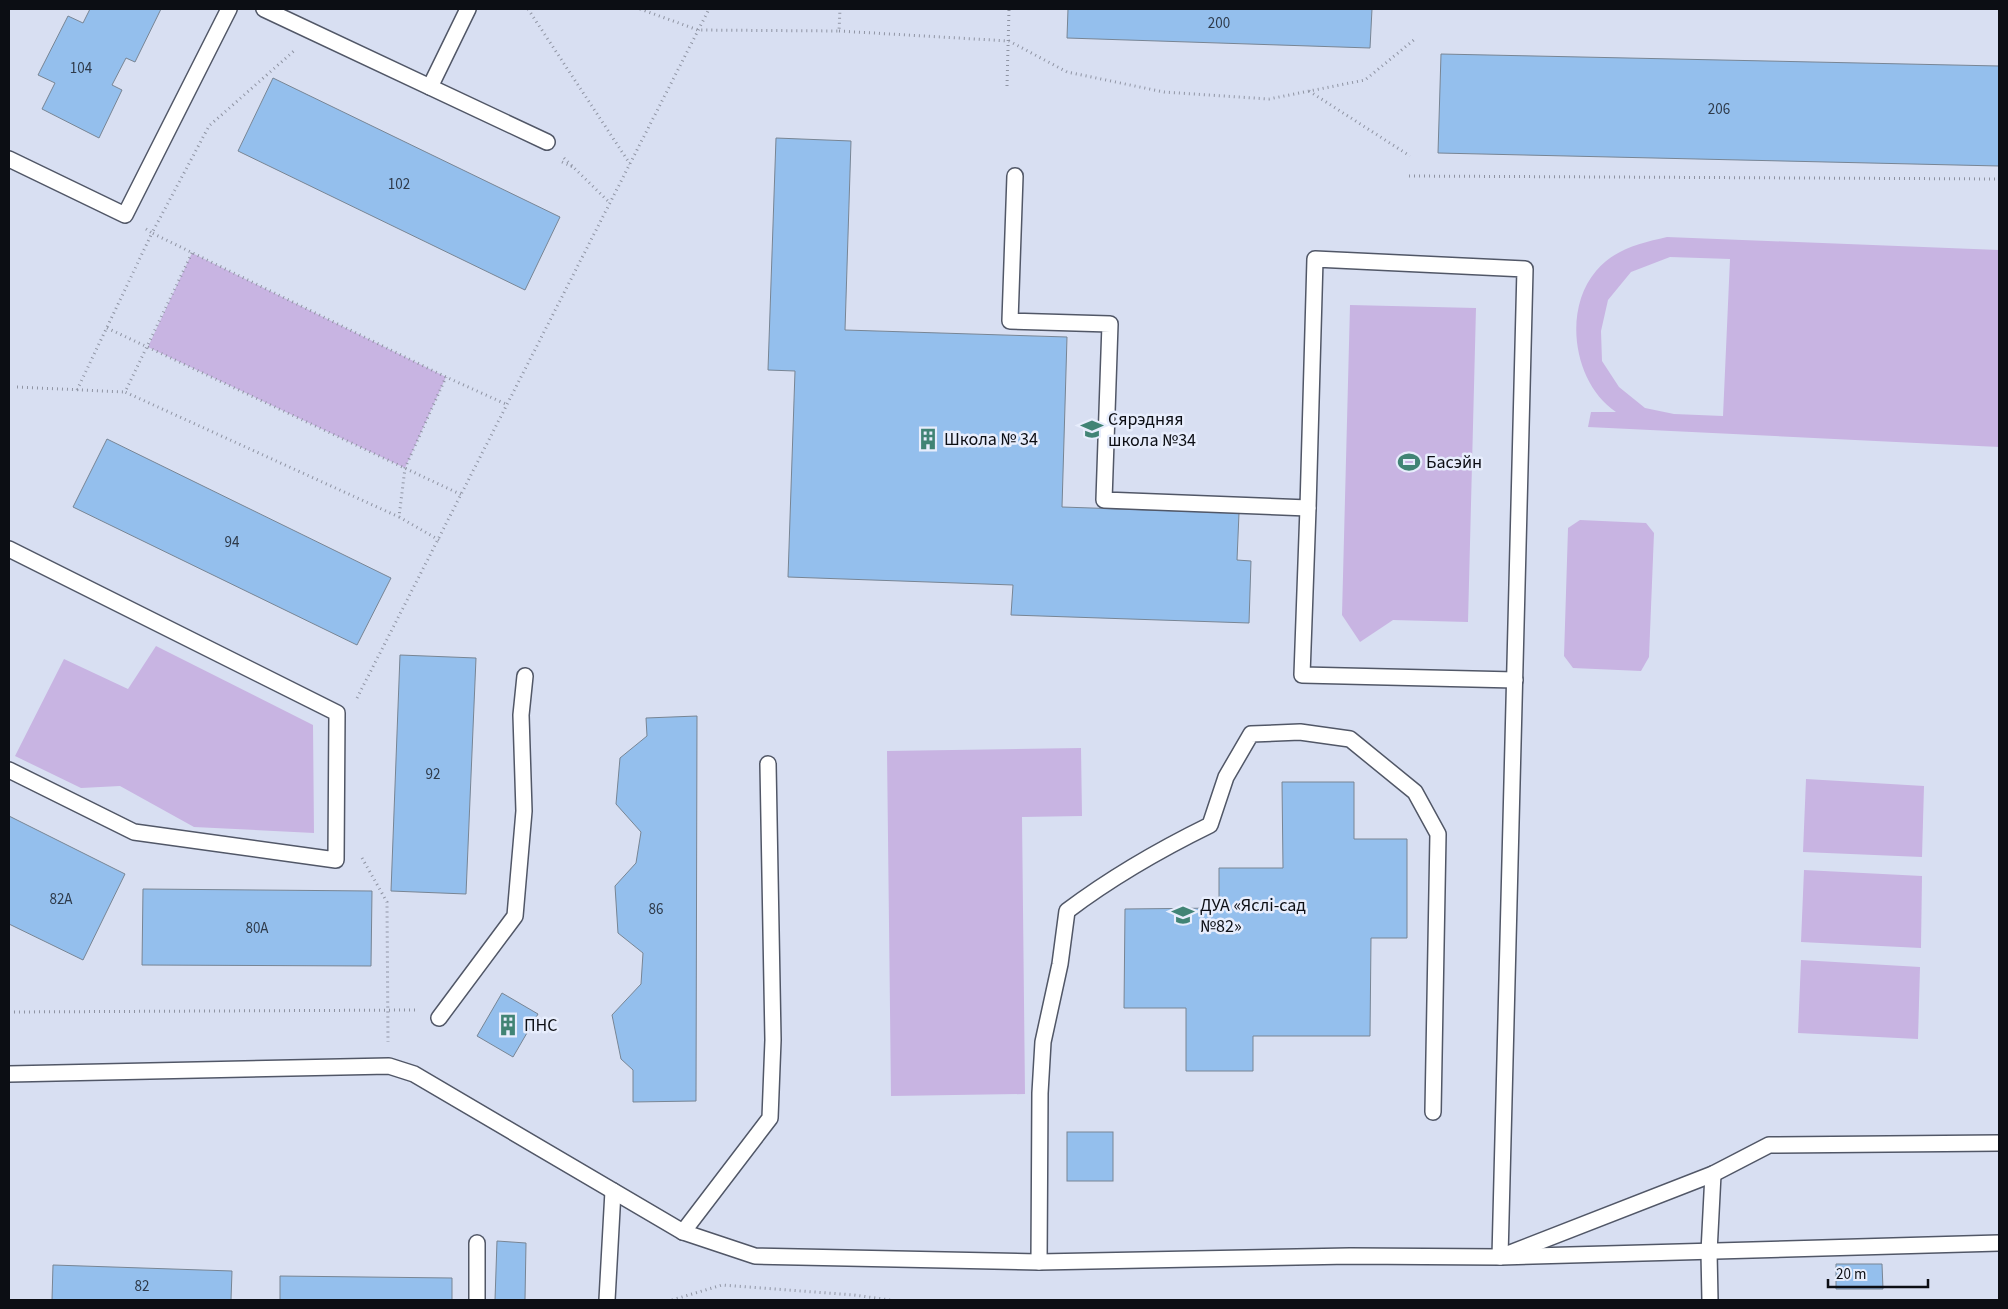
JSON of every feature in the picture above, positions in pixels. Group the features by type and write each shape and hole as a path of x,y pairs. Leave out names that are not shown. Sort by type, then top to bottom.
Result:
{"lane":[{"path":"9,159 125,215 229,9"},
{"path":"264,9 547,142"},
{"path":"430,87 468,9"},
{"path":"1015,176 1010,321 1110,324 1104,500 1308,508"},
{"path":"1500,1257 1515,680 1525,269 1315,259 1302,675 1515,680"},
{"path":"9,549 337,713 336,860 134,832 9,770"},
{"path":"439,1018 516,916 524,811 521,715 524,676"},
{"path":"1039,1262 1040,1093 1043,1042 1060,964 1067,911 1101,885 1164,847 1210,825 1226,777 1251,734 1300,732 1350,739 1415,792 1438,834 1433,1112"},
{"path":"683,1232 770,1118 774,1040 768,764"},
{"path":"9,1074 389,1066 414,1074 683,1232 755,1256 1039,1262 1350,1256 1500,1257 1999,1243"},
{"path":"1500,1257 1712,1174 1769,1145 1999,1143"},
{"path":"1710,1300 1712,1174"},
{"path":"608,1300 613,1191"},
{"path":"477,1242 478,1300"}],"path":[{"path":"528,9 630,164"},
{"path":"640,9 698,30 839,30 1009,41 1067,72 1164,92 1269,99 1365,80 1415,39"},
{"path":"354,705 708,9"},
{"path":"839,30 840,9"},
{"path":"1007,86 1010,9"},
{"path":"77,390 152,233 209,126 297,48"},
{"path":"1309,91 1410,156"},
{"path":"547,142 610,203"},
{"path":"554,159 573,167"},
{"path":"1409,176 1999,179"},
{"path":"125,215 152,233 192,253 446,377 508,404"},
{"path":"125,392 192,253"},
{"path":"108,328 462,495"},
{"path":"399,518 405,468 446,377"},
{"path":"17,387 125,392 399,518 438,540"},
{"path":"358,850 387,902 389,1066"},
{"path":"9,1012 420,1010 439,1018"},
{"path":"672,1300 722,1285 854,1295 890,1300"}],"shaded area":[{"path":"1667,237 1999,250 1999,447 1588,427 1591,412 1616,412 1602,400 1590,384 1582,366 1576,326 1579,306 1585,287 1596,271 1611,257 1628,248","holes":["1670,257 1730,259 1723,416 1674,414 1645,408 1619,387 1602,361 1601,331 1608,300 1631,272"]},
{"path":"192,253 446,377 405,468 148,347"},
{"name":"Басэйн","path":"1350,305 1476,308 1468,622 1393,620 1360,642 1342,615"},
{"path":"1580,520 1646,523 1654,533 1649,657 1641,671 1573,668 1564,656 1568,528"},
{"path":"156,646 313,725 314,833 194,827 120,786 81,788 15,756 64,659 128,689"},
{"path":"1081,748 1082,816 1022,817 1025,1094 891,1096 887,751"},
{"path":"1806,779 1924,786 1922,857 1803,852"},
{"path":"1804,870 1922,876 1921,948 1801,942"},
{"path":"1801,960 1920,967 1918,1039 1798,1033"}],"building":[{"path":"90,9 161,9 135,62 126,58 112,85 122,90 99,138 42,109 55,83 38,75 68,16 83,23"},
{"path":"1068,9 1372,9 1370,48 1067,38"},
{"path":"1441,54 1999,66 1999,166 1438,153"},
{"path":"273,78 560,217 525,290 238,151"},
{"name":"Школа № 34","path":"776,138 851,141 845,330 1067,337 1062,507 1239,513 1237,560 1251,561 1249,623 1011,615 1013,585 788,577 795,371 768,370"},
{"path":"107,439 391,578 357,645 73,507"},
{"path":"400,655 476,658 466,894 391,891"},
{"path":"697,716 696,1101 633,1102 633,1070 621,1059 612,1015 641,984 643,953 618,933 615,886 636,863 641,832 616,804 620,758 647,736 646,718"},
{"name":"ДУА «Яслі-сад №82»","path":"1282,782 1354,782 1354,839 1407,839 1407,938 1371,938 1370,1036 1253,1036 1253,1071 1186,1071 1186,1008 1124,1008 1125,909 1219,908 1219,868 1283,868"},
{"path":"9,816 125,874 83,960 9,924"},
{"path":"143,889 372,891 371,966 142,965"},
{"name":"ПНС","path":"502,993 538,1014 513,1057 477,1036"},
{"path":"1067,1132 1113,1132 1113,1181 1067,1181"},
{"path":"497,1241 526,1243 525,1300 495,1300"},
{"path":"1836,1264 1882,1264 1883,1289 1836,1289"},
{"path":"53,1265 232,1271 231,1300 52,1300"},
{"path":"280,1276 452,1278 452,1300 280,1300"}],"place":[{"name":"Сярэдняя школа №34","path":"1092,429"},
{"name":"Школа № 34","path":"928,439"},
{"name":"Басэйн","path":"1409,462"},
{"name":"ДУА «Яслі-сад №82»","path":"1183,915"},
{"name":"ПНС","path":"508,1025"}]}
